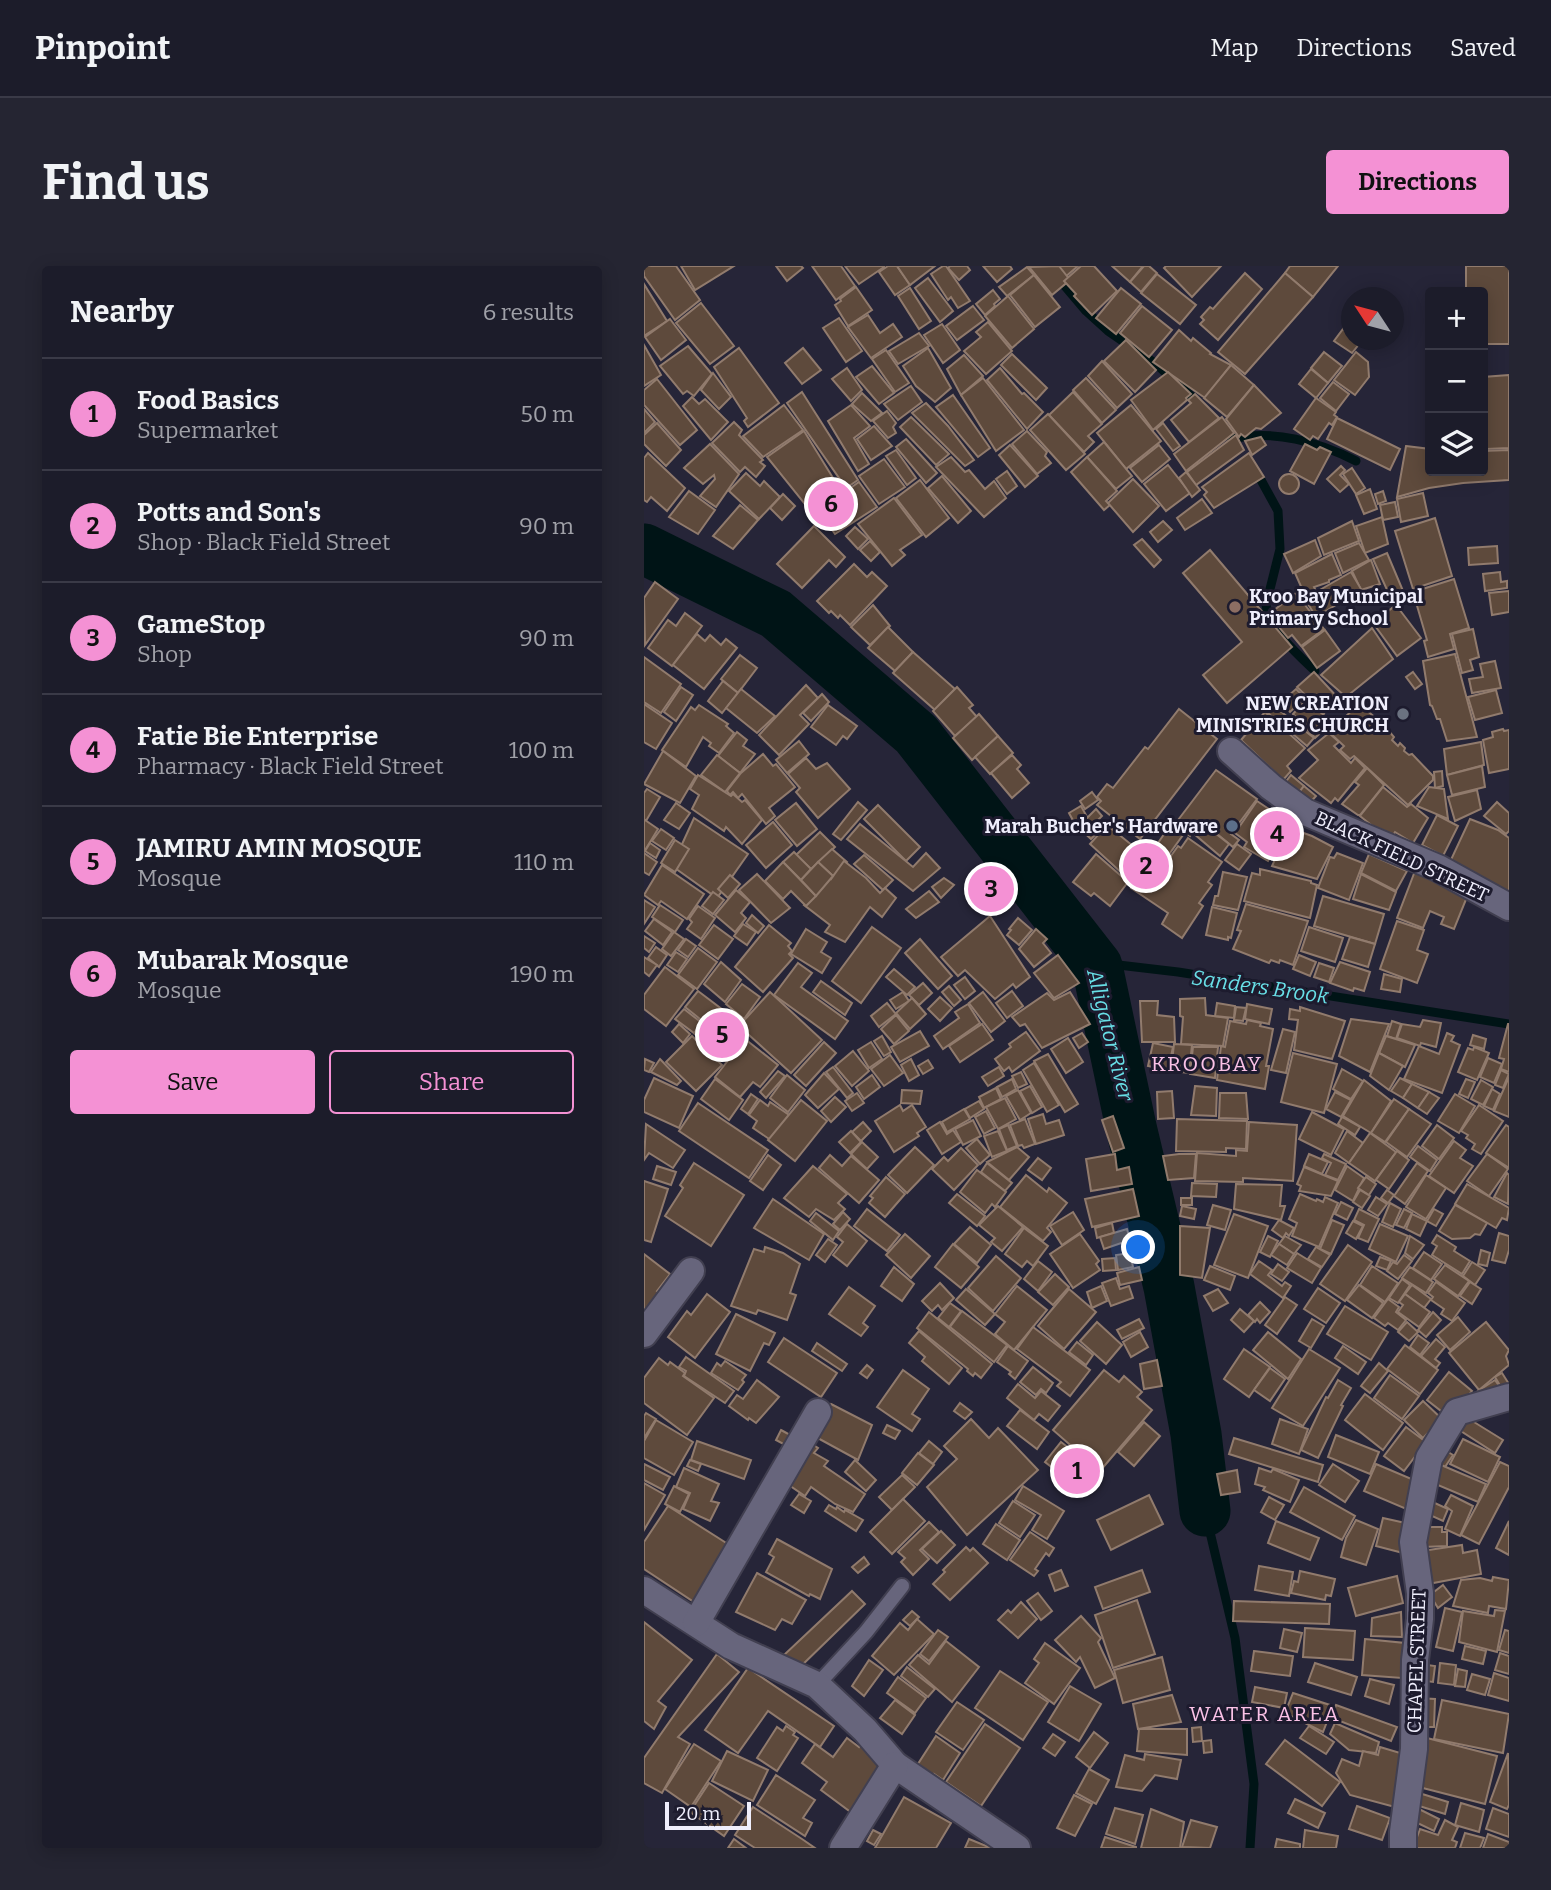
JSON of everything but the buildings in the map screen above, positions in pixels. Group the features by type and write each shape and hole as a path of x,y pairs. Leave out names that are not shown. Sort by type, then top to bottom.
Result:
{"street":[{"name":"BLACK FIELD STREET","path":"1231,751 1271,787 1305,812 1438,868 1509,907"},
{"path":"644,1334 691,1271"},
{"name":"CHAPEL STREET","path":"1403,1848 1414,1749 1415,1660 1420,1619 1420,1593 1413,1542 1429,1458 1457,1412 1509,1397"},
{"path":"696,1623 818,1412"},
{"path":"644,1590 731,1646 817,1685 865,1730 895,1765 1017,1848"},
{"path":"843,1848 895,1765"}],"lane":[{"path":"817,1685 866,1632 902,1586"}],"waterway":[{"path":"1064,285 1108,331 1156,364 1200,404"},
{"path":"1224,428 1232,439 1248,436 1296,439 1327,448 1356,461"},
{"path":"1261,480 1278,511 1280,549 1266,605 1273,623 1285,641 1315,671"},
{"name":"Alligator River","path":"644,549 776,614 916,734 1097,966 1169,1287 1196,1434 1205,1511"},
{"name":"Sanders Brook","path":"1040,893 1110,964 1178,972 1509,1024"},
{"path":"1205,1511 1235,1638 1254,1784 1250,1848"}],"place":[{"name":"Mubarak Mosque","path":"831,504"},
{"name":"Kroo Bay Municipal Primary School","path":"1235,607"},
{"name":"NEW CREATION MINISTRIES CHURCH","path":"1403,714"},
{"name":"Marah Bucher's Hardware","path":"1232,826"},
{"name":"Fatie Bie Enterprise","path":"1277,834"},
{"name":"Potts and Son's","path":"1146,866"},
{"name":"GameStop","path":"991,889"},
{"name":"JAMIRU AMIN MOSQUE","path":"722,1035"},
{"name":"Food Basics","path":"1077,1471"}],"district":[{"name":"KROOBAY","path":"1207,1064"},
{"name":"WATER AREA","path":"1265,1714"}]}
